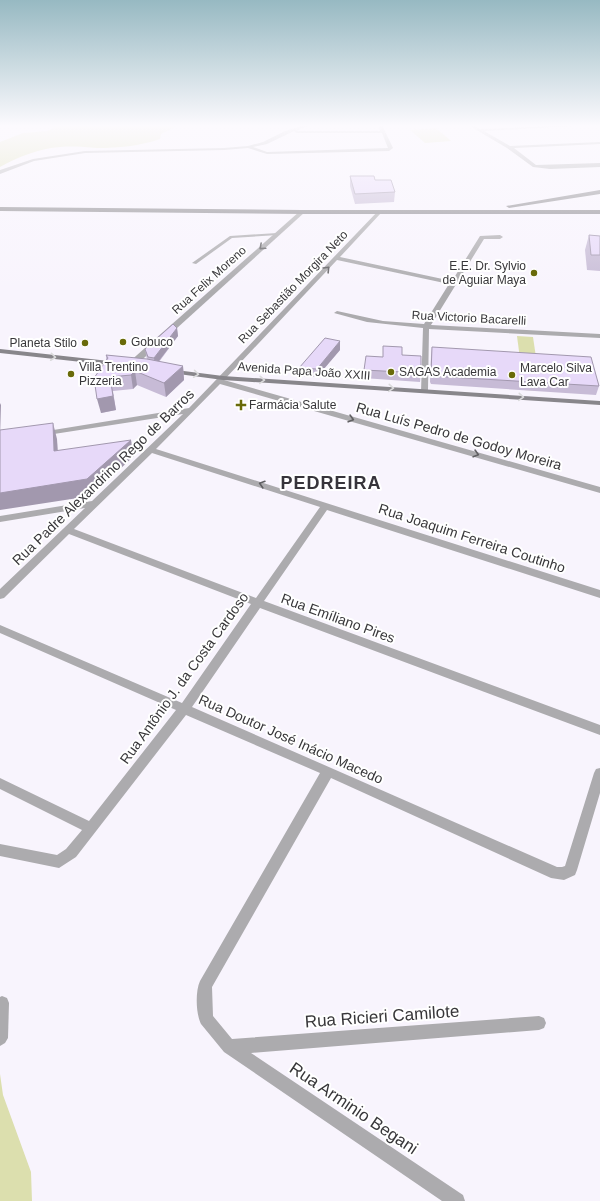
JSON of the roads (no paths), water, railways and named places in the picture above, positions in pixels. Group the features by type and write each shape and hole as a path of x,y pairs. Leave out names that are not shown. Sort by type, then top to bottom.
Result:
{"main road":[{"path":"476,211 600,192"},
{"path":"521,204 525,211"},
{"path":"0,209 302,212 600,212"},
{"path":"0,351 142,367"},
{"name":"Avenida Papa João XXIII","path":"164,370 221,379 424,390 600,402"}],"street":[{"name":"Rua Felix Moreno","path":"131,365 302,212"},
{"name":"Rua Sebastião Morgira Neto","path":"221,379 338,258 380,212"},
{"path":"424,390 426,327 482,237 500,237"},
{"path":"338,258 453,283"},
{"name":"Rua Victorio Bacarelli","path":"337,313 356,319 426,327 600,336"},
{"name":"Rua Padre Alexandrino Rego de Barros","path":"0,595 152,450 221,379"},
{"name":"Rua Luís Pedro de Godoy Moreira","path":"221,379 600,490"},
{"path":"31,435 191,410"},
{"name":"Rua Joaquim Ferreira Coutinho","path":"152,450 600,594"},
{"path":"0,519 96,503"},
{"name":"Rua Antônio J. da Costa Cardoso","path":"0,850 59,862 71,853 184,709 326,505"},
{"name":"Rua Emíliano Pires","path":"68,530 258,603 600,730"},
{"name":"Rua Doutor José Inácio Macedo","path":"0,629 328,771 556,873 564,874 570,870 600,773"},
{"name":"Rua Arminio Begani","path":"328,771 206,986 206,1019 229,1047 457,1201"},
{"path":"0,783 91,828"},
{"path":"0,1038 2,1003"},
{"name":"Rua Ricieri Camilote","path":"229,1047 539,1023"}],"lane":[{"path":"194,263 231,237 276,234"}],"place":[{"name":"E.E. Dr. Sylvio de Aguiar Maya","path":"534,273"},
{"name":"Gobuco","path":"123,342"},
{"name":"Planeta Stilo","path":"85,343"},
{"name":"SAGAS Academia","path":"391,372"},
{"name":"Villa Trentino Pizzeria","path":"71,374"},
{"name":"Marcelo Silva Lava Car","path":"512,375"},
{"name":"Farmácia Salute","path":"241,405"}],"district":[{"name":"PEDREIRA","path":"331,483"}]}
